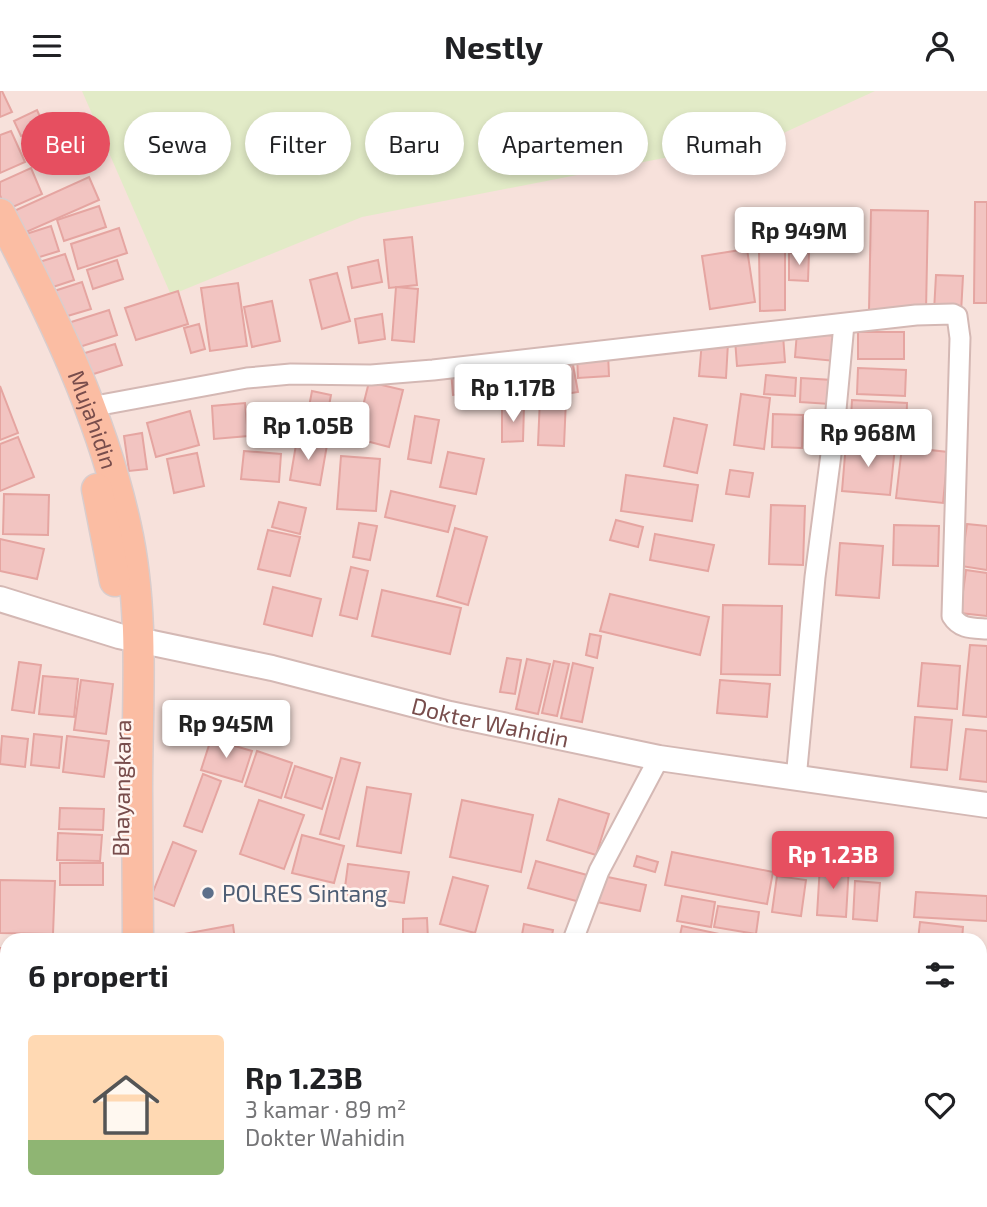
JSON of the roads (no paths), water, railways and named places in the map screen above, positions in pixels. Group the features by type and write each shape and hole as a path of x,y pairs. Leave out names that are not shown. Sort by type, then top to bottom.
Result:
{"main road":[{"name":"Mujahidin","path":"0,213 73,363 101,435 126,528 132,565 128,638"},
{"name":"Mujahidin","path":"0,253 53,361 85,447 98,492 128,638"},
{"name":"Bhayangkara","path":"121,933 122,720 128,638"},
{"name":"Bhayangkara","path":"128,638 138,933"}],"street":[{"path":"90,407 247,378 291,374 371,375 433,370 916,315 957,316 959,351 952,616 956,623 964,627 987,629"},
{"path":"796,779 815,577 834,431 844,324"},
{"name":"Dokter Wahidin","path":"0,599 128,638 272,668 450,714 659,758 987,806"},
{"path":"576,933 599,871 659,758"}],"place":[{"name":"POLRES Sintang","path":"208,893"}]}
